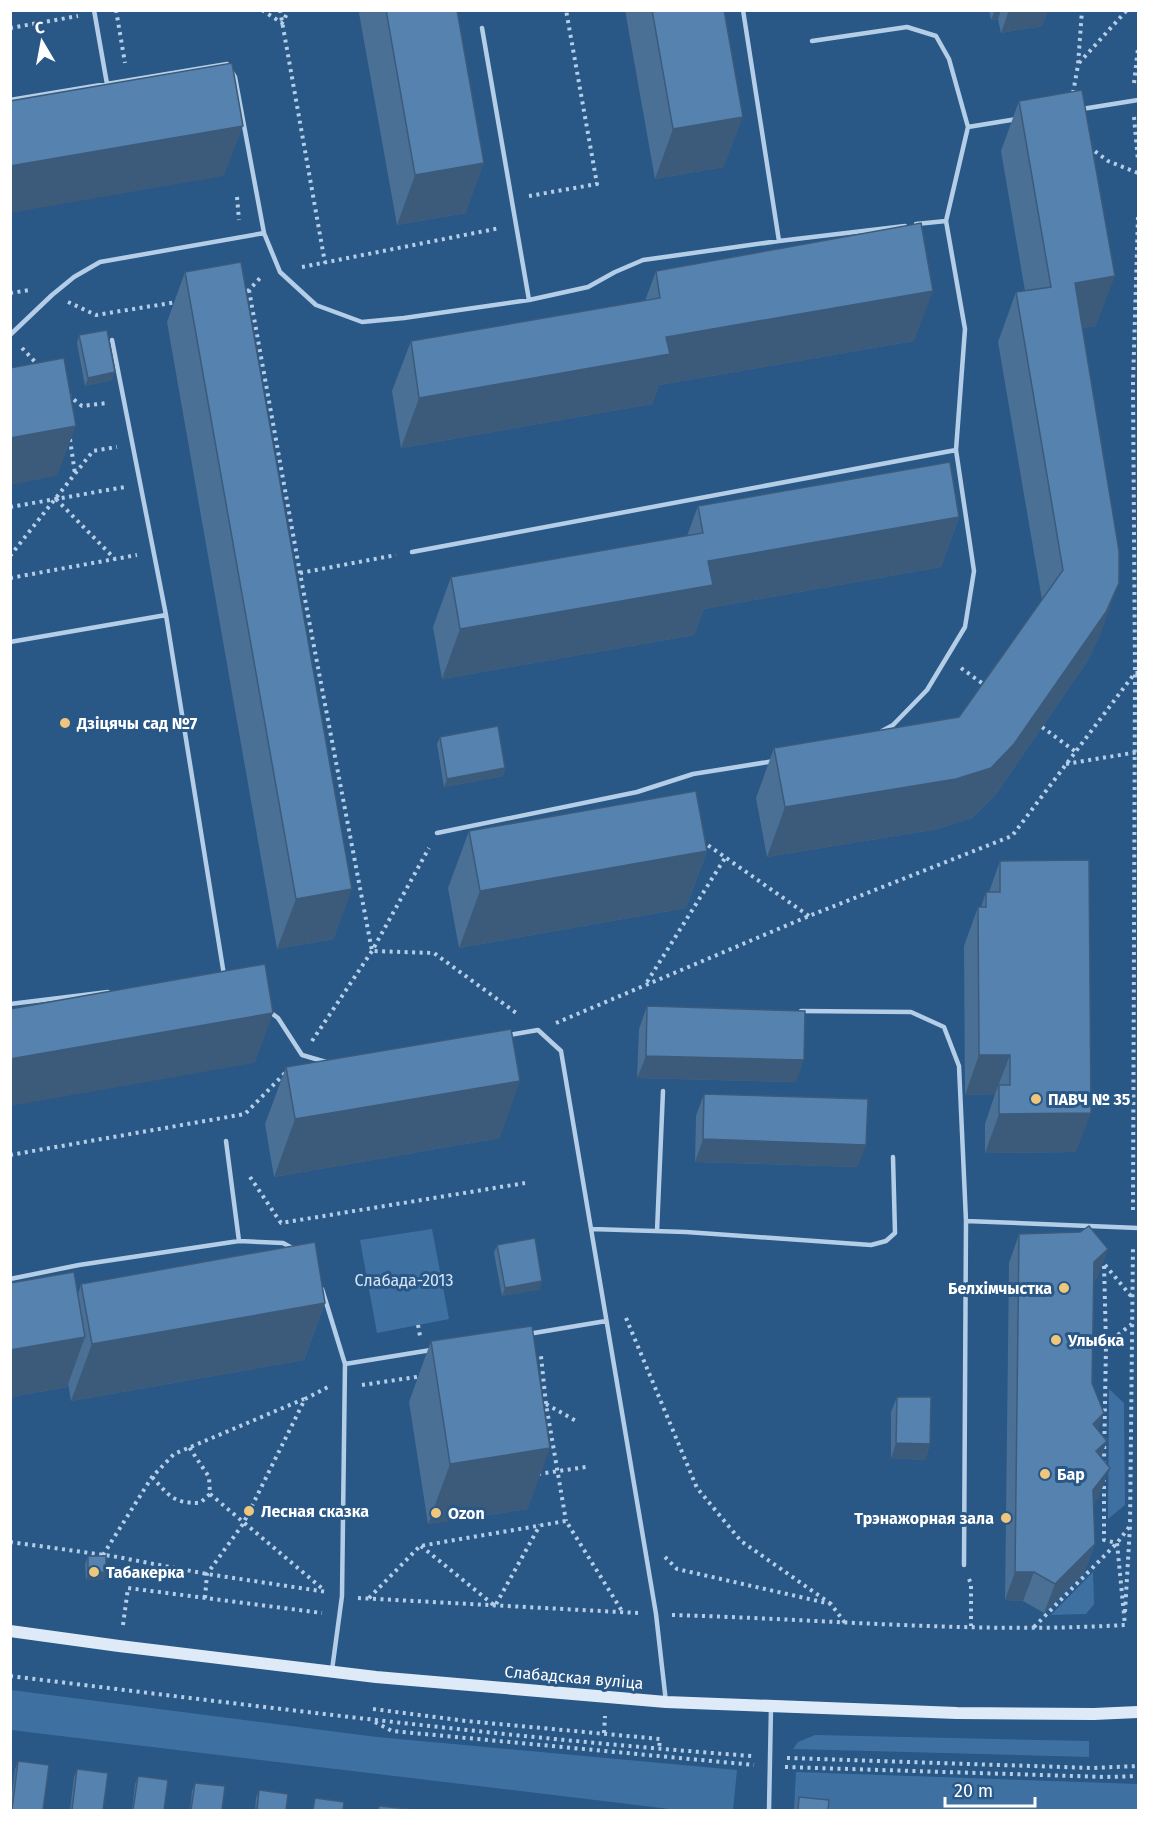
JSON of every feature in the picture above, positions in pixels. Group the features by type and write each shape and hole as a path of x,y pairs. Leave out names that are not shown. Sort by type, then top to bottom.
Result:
{"main road":[{"name":"Слабадская вуліца","path":"10,1631 332,1672 666,1702 957,1713 1138,1713"}],"lane":[{"path":"743,10 779,241"},
{"path":"95,12 107,84"},
{"path":"812,41 908,27 936,36 949,58 968,127 946,221 965,329 956,450 974,571 965,627 927,690 893,725 873,736"},
{"path":"482,28 529,300"},
{"path":"10,100 227,64 235,77 264,233 280,272 316,305 362,322 529,300 588,286 643,260 946,221"},
{"path":"1080,109 1138,100"},
{"path":"968,127 1024,118"},
{"path":"10,335 74,277 100,262 264,233"},
{"path":"112,340 166,615 225,979"},
{"path":"412,552 956,450"},
{"path":"10,642 166,615"},
{"path":"437,833 637,792 693,774 785,759"},
{"path":"10,1004 109,992"},
{"path":"791,1011 911,1012 944,1027 959,1066 966,1221 964,1565"},
{"path":"269,1012 278,1018 302,1055 331,1063"},
{"path":"504,1036 538,1030 561,1051 656,1614 666,1702"},
{"path":"657,1232 663,1091"},
{"path":"226,1141 239,1241"},
{"path":"591,1229 871,1245 886,1241 895,1233 893,1157"},
{"path":"966,1221 1136,1228"},
{"path":"10,1280 79,1265 239,1241 283,1243 303,1254"},
{"path":"322,1288 345,1364 342,1596 332,1672"},
{"path":"526,1334 606,1321"},
{"path":"345,1364 434,1350"},
{"path":"769,1810 771,1707"}],"path":[{"path":"116,10 128,80"},
{"path":"262,10 282,23"},
{"path":"279,10 325,263"},
{"path":"282,23 289,10"},
{"path":"512,199 597,183 566,10"},
{"path":"1078,65 1127,10"},
{"path":"10,28 95,12"},
{"path":"236,194 241,236"},
{"path":"1125,1625 1130,1526 1132,1297 1136,1228 1133,924 1137,673 1133,383 1138,216"},
{"path":"238,292 249,291 263,275 517,224"},
{"path":"10,293 36,289 96,315 183,301"},
{"path":"249,291 372,951"},
{"path":"18,344 41,367"},
{"path":"65,401 63,390 82,406 124,400"},
{"path":"69,432 75,474"},
{"path":"10,556 93,451 132,445"},
{"path":"10,507 140,484"},
{"path":"56,499 115,559"},
{"path":"10,578 154,552"},
{"path":"300,573 412,552"},
{"path":"946,658 994,692"},
{"path":"372,951 434,953 538,1030 809,916 1012,836 1137,673"},
{"path":"1042,727 1076,752"},
{"path":"1066,764 1136,752"},
{"path":"10,1155 245,1113 302,1055 372,951 437,833"},
{"path":"698,838 809,916"},
{"path":"647,983 724,858"},
{"path":"1133,924 1138,924"},
{"path":"226,1141 281,1223 525,1183"},
{"path":"1100,1257 1132,1297"},
{"path":"1104,1264 1106,1344 1104,1540 1117,1543"},
{"path":"624,1313 697,1488 741,1541 831,1604 845,1623"},
{"path":"1106,1344 1132,1324"},
{"path":"532,1358 541,1356 546,1404 566,1521 622,1611"},
{"path":"103,1555 152,1477 174,1454 305,1399 334,1384 361,1385 427,1375"},
{"path":"205,1598 207,1574 243,1524 305,1399"},
{"path":"537,1399 578,1422"},
{"path":"189,1447 208,1477 210,1494 326,1592"},
{"path":"531,1475 586,1467"},
{"path":"152,1477 174,1500 200,1503 210,1494"},
{"path":"369,1599 420,1546 566,1521"},
{"path":"495,1606 540,1526"},
{"path":"1034,1627 1117,1543 1130,1526"},
{"path":"642,1533 677,1569 831,1604"},
{"path":"10,1542 369,1599 845,1623 1034,1627 1125,1625"},
{"path":"1117,1543 1125,1625"},
{"path":"420,1546 495,1606"},
{"path":"964,1565 971,1584 970,1626"},
{"path":"119,1646 128,1588 323,1613 326,1592"},
{"path":"10,1676 372,1720 771,1758 1092,1768 1138,1766"},
{"path":"373,1709 466,1721 660,1739 659,1749"}],"green space":[{"name":"Слабада-2013","path":"432,1229 449,1319 377,1333 360,1240"},
{"path":"1109,1389 1124,1403 1125,1505 1108,1519"},
{"path":"1093,1572 1094,1604 1086,1614 1051,1615"},
{"path":"11,1690 377,1737 737,1770 733,1810 678,1810 11,1730"},
{"path":"815,1735 1089,1741 1089,1757 793,1749 798,1742"},
{"path":"796,1772 1138,1784 1138,1810 794,1810"}],"building":[{"path":"386,10 457,10 484,163 415,175"},
{"path":"652,10 724,10 743,117 673,129"},
{"path":"232,63 243,126 10,166 10,101"},
{"path":"1082,90 1115,276 1075,283 1119,551 1119,583 1106,612 1014,744 991,768 956,779 785,807 774,748 959,717 1063,570 1016,292 1051,287 1019,101"},
{"path":"921,223 933,291 666,337 670,354 419,398 411,341 660,298 656,271"},
{"path":"241,262 352,889 296,899 185,272"},
{"path":"107,330 115,372 88,378 79,335"},
{"path":"64,358 76,426 10,438 10,368"},
{"path":"950,462 959,517 708,561 713,585 460,629 451,577 703,533 698,506"},
{"path":"498,726 505,768 447,779 440,737"},
{"path":"696,791 707,851 480,891 469,831"},
{"path":"1089,860 1091,1113 999,1114 999,1085 1010,1085 1010,1055 979,1055 978,907 986,907 986,892 1000,892 1000,861"},
{"path":"265,964 273,1013 10,1059 10,1009"},
{"path":"647,1006 805,1011 804,1060 646,1056"},
{"path":"511,1029 520,1081 295,1119 286,1067"},
{"path":"704,1094 868,1099 866,1145 703,1139"},
{"path":"1089,1226 1108,1249 1094,1262 1092,1383 1104,1413 1093,1424 1107,1441 1096,1451 1110,1468 1093,1490 1095,1544 1055,1584 1034,1572 1015,1572 1019,1234 1080,1232"},
{"path":"535,1238 542,1281 505,1288 497,1245"},
{"path":"315,1242 325,1303 92,1344 81,1284"},
{"path":"74,1272 85,1337 10,1350 10,1283"},
{"path":"532,1326 550,1448 450,1464 431,1341"},
{"path":"897,1397 931,1397 930,1444 896,1443"},
{"path":"88,1556 106,1556 106,1572 88,1573"},
{"path":"18,1761 49,1765 43,1810 12,1810"},
{"path":"77,1769 108,1773 103,1810 72,1810"},
{"path":"138,1776 168,1780 164,1810 133,1810"},
{"path":"195,1783 225,1786 222,1810 191,1810"},
{"path":"259,1790 288,1794 286,1810 257,1810"},
{"path":"799,1797 829,1800 828,1810 798,1810"},
{"path":"315,1798 344,1802 343,1810 313,1810"},
{"path":"379,1806 408,1809 408,1810 378,1810"}],"place":[{"name":"Дзіцячы сад №7","path":"65,723"},
{"name":"ПАВЧ № 35","path":"1036,1099"},
{"name":"Белхімчыстка","path":"1064,1288"},
{"name":"Улыбка","path":"1056,1340"},
{"name":"Бар","path":"1045,1474"},
{"name":"Лесная сказка","path":"249,1511"},
{"name":"Ozon","path":"436,1513"},
{"name":"Трэнажорная зала","path":"1006,1518"},
{"name":"Табакерка","path":"94,1572"}]}
